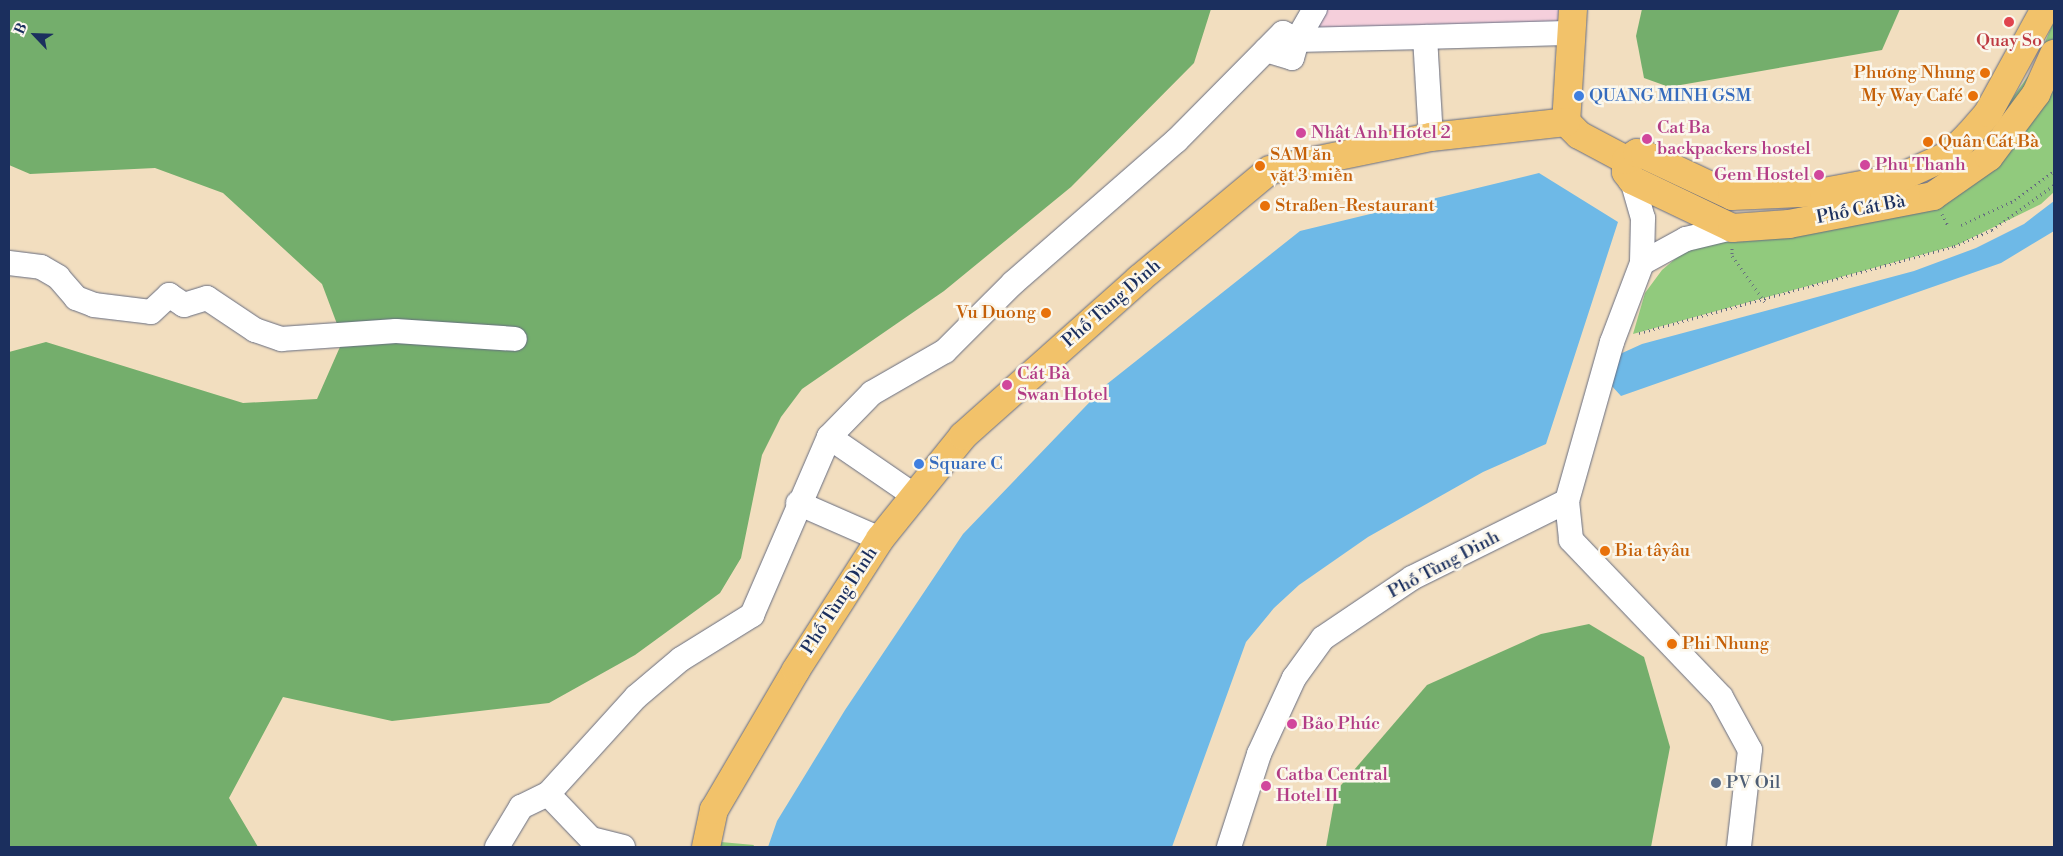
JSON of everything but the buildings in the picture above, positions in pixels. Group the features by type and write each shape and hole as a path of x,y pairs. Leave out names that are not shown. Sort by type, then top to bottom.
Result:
{"main road":[{"name":"Phố Cát Bà","path":"1566,122 1580,135 1629,170 1732,228 1789,224 1933,196 1956,166 1988,113 2045,9"},
{"path":"1566,122 1572,21"},
{"name":"Phố Cát Bà","path":"1629,170 1637,153 1645,155 1732,196 1824,192 1956,166 1989,157 2036,94 2054,54"},
{"name":"Phố Tùng Dinh","path":"706,847 714,810 796,670 880,539 963,436 1270,170 1431,137 1566,122"},
{"path":"1732,196 1732,228"}],"street":[{"path":"1297,40 1315,9"},
{"path":"497,847 521,808 548,794 636,697 681,659 752,615 798,502 825,444 872,393 945,351 1013,282 1176,141 1283,33 1297,40 1425,37 1572,21"},
{"path":"1425,37 1431,137"},
{"path":"1629,170 1643,218 1642,263 1612,342 1567,501 1571,540 1721,697 1750,750 1739,847"},
{"path":"1642,263 1686,239 1732,228"},
{"path":"9,263 41,267 58,277 76,298 94,306 151,312 169,295 184,304 207,298 255,330 281,339 396,331 515,339"},
{"path":"825,444 859,458 915,496"},
{"name":"Phố Tùng Dinh","path":"1229,847 1259,754 1294,678 1324,638 1412,578 1567,501"},
{"path":"798,502 880,539"},
{"path":"548,794 591,839 623,847"}],"path":[{"path":"1961,225 2015,200 2054,171"},
{"path":"1639,333 1765,302 1954,246 1992,230 2054,185"},
{"path":"1732,228 1732,256 1765,302"}],"shaded area":[{"path":"1324,9 1563,9 1562,26 1310,33"}],"green space":[{"path":"9,9 1211,9 1194,63 1071,187 944,291 802,389 781,417 762,455 741,558 720,593 635,655 549,703 392,721 283,697 229,798 258,847 9,847 9,352 46,342 243,403 317,399 343,340 322,284 223,193 155,168 30,174 9,165"},
{"path":"1642,9 1900,9 1882,50 1669,87 1644,78 1636,36"},
{"path":"2054,21 2054,192 2041,204 1957,245 1633,334 1645,293 1662,270 1687,249 1692,225 1957,194 1974,151 2034,68"},
{"path":"1589,624 1644,657 1670,747 1651,847 1326,847 1336,791 1427,685 1541,634"},
{"path":"721,842 754,845 753,847 720,847"}],"water":[{"path":"1539,173 1618,222 1546,444 1483,472 1368,537 1299,585 1274,608 1246,642 1172,847 768,847 777,821 845,710 963,534 1107,384 1300,231"},
{"path":"2054,201 2054,231 2001,263 1621,396 1610,384 1620,354 1642,344 1914,271 1976,248 2024,224"}],"place":[{"name":"Quay So","path":"2009,22"},
{"name":"Phương Nhung","path":"1985,73"},
{"name":"QUANG MINH GSM","path":"1579,96"},
{"name":"My Way Café","path":"1973,96"},
{"name":"Nhật Anh Hotel 2","path":"1301,133"},
{"name":"Cat Ba backpackers hostel","path":"1647,139"},
{"name":"Quân Cát Bà","path":"1928,142"},
{"name":"Phu Thanh","path":"1865,165"},
{"name":"SAM ăn vặt 3 miền","path":"1260,166"},
{"name":"Gem Hostel","path":"1819,175"},
{"name":"Straßen-Restaurant","path":"1265,206"},
{"name":"Vu Duong","path":"1046,313"},
{"name":"Cát Bà Swan Hotel","path":"1007,385"},
{"name":"Square C","path":"919,464"},
{"name":"Bia tâyâu","path":"1605,551"},
{"name":"Phi Nhung","path":"1672,644"},
{"name":"Bảo Phúc","path":"1292,724"},
{"name":"PV Oil","path":"1716,783"},
{"name":"Catba Central Hotel II","path":"1266,786"}]}
